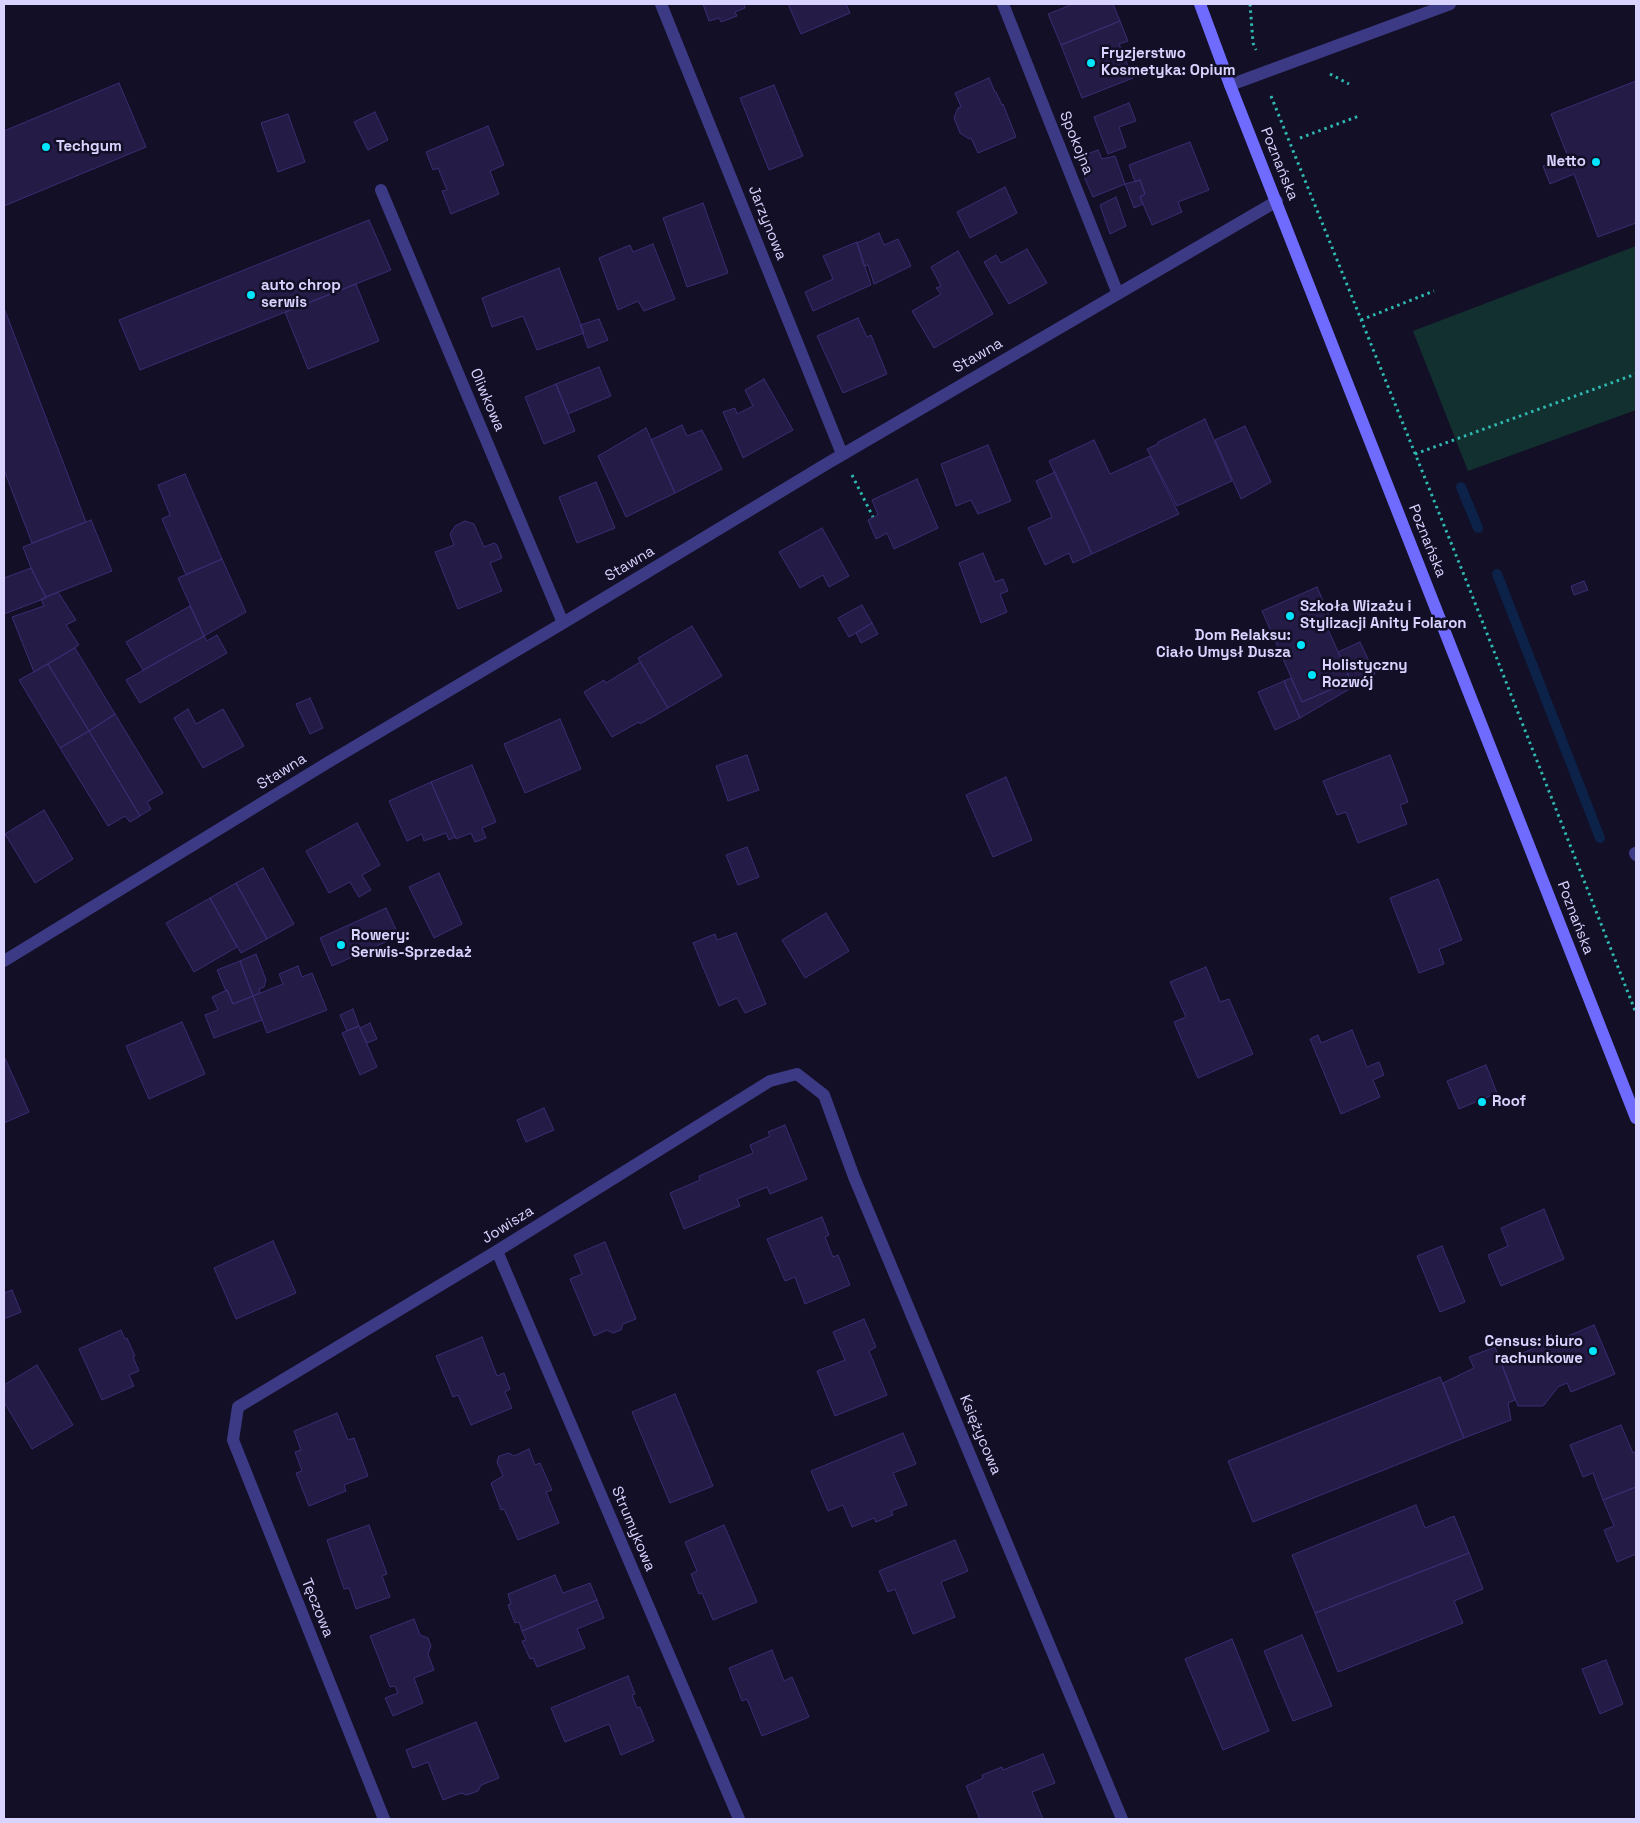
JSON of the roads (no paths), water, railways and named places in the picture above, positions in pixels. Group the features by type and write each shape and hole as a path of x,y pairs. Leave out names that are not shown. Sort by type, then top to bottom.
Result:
{"street":[{"name":"Jarzynowa","path":"661,4 842,454"},
{"name":"Spokojna","path":"1002,4 1118,294"},
{"name":"Poznańska","path":"1200,4 1230,85 1636,1118"},
{"path":"1230,85 1450,4"},
{"name":"Oliwkowa","path":"381,190 563,623"},
{"name":"Stawna","path":"4,961 327,763 842,454 1277,202"},
{"name":"Jowisza","path":"238,1408 497,1251 770,1081 797,1074"},
{"name":"Księżycowa","path":"797,1074 824,1095 854,1176 1122,1819"},
{"name":"Strumykowa","path":"497,1251 740,1819"},
{"name":"Tęczowa","path":"238,1408 232,1440 384,1819"}],"waterway":[{"path":"1461,487 1478,528"},
{"path":"1497,574 1600,838"}],"place":[{"name":"Fryzjerstwo Kosmetyka: Opium","path":"1091,63"},
{"name":"Techgum","path":"46,147"},
{"name":"Netto","path":"1596,162"},
{"name":"auto chrop serwis","path":"251,295"},
{"name":"Szkoła Wizażu i Stylizacji Anity Folaron","path":"1290,616"},
{"name":"Dom Relaksu: Ciało Umysł Dusza","path":"1301,645"},
{"name":"Holistyczny Rozwój","path":"1312,675"},
{"name":"Rowery: Serwis-Sprzedaż","path":"341,945"},
{"name":"Roof","path":"1482,1102"},
{"name":"Census: biuro rachunkowe","path":"1593,1351"}]}
